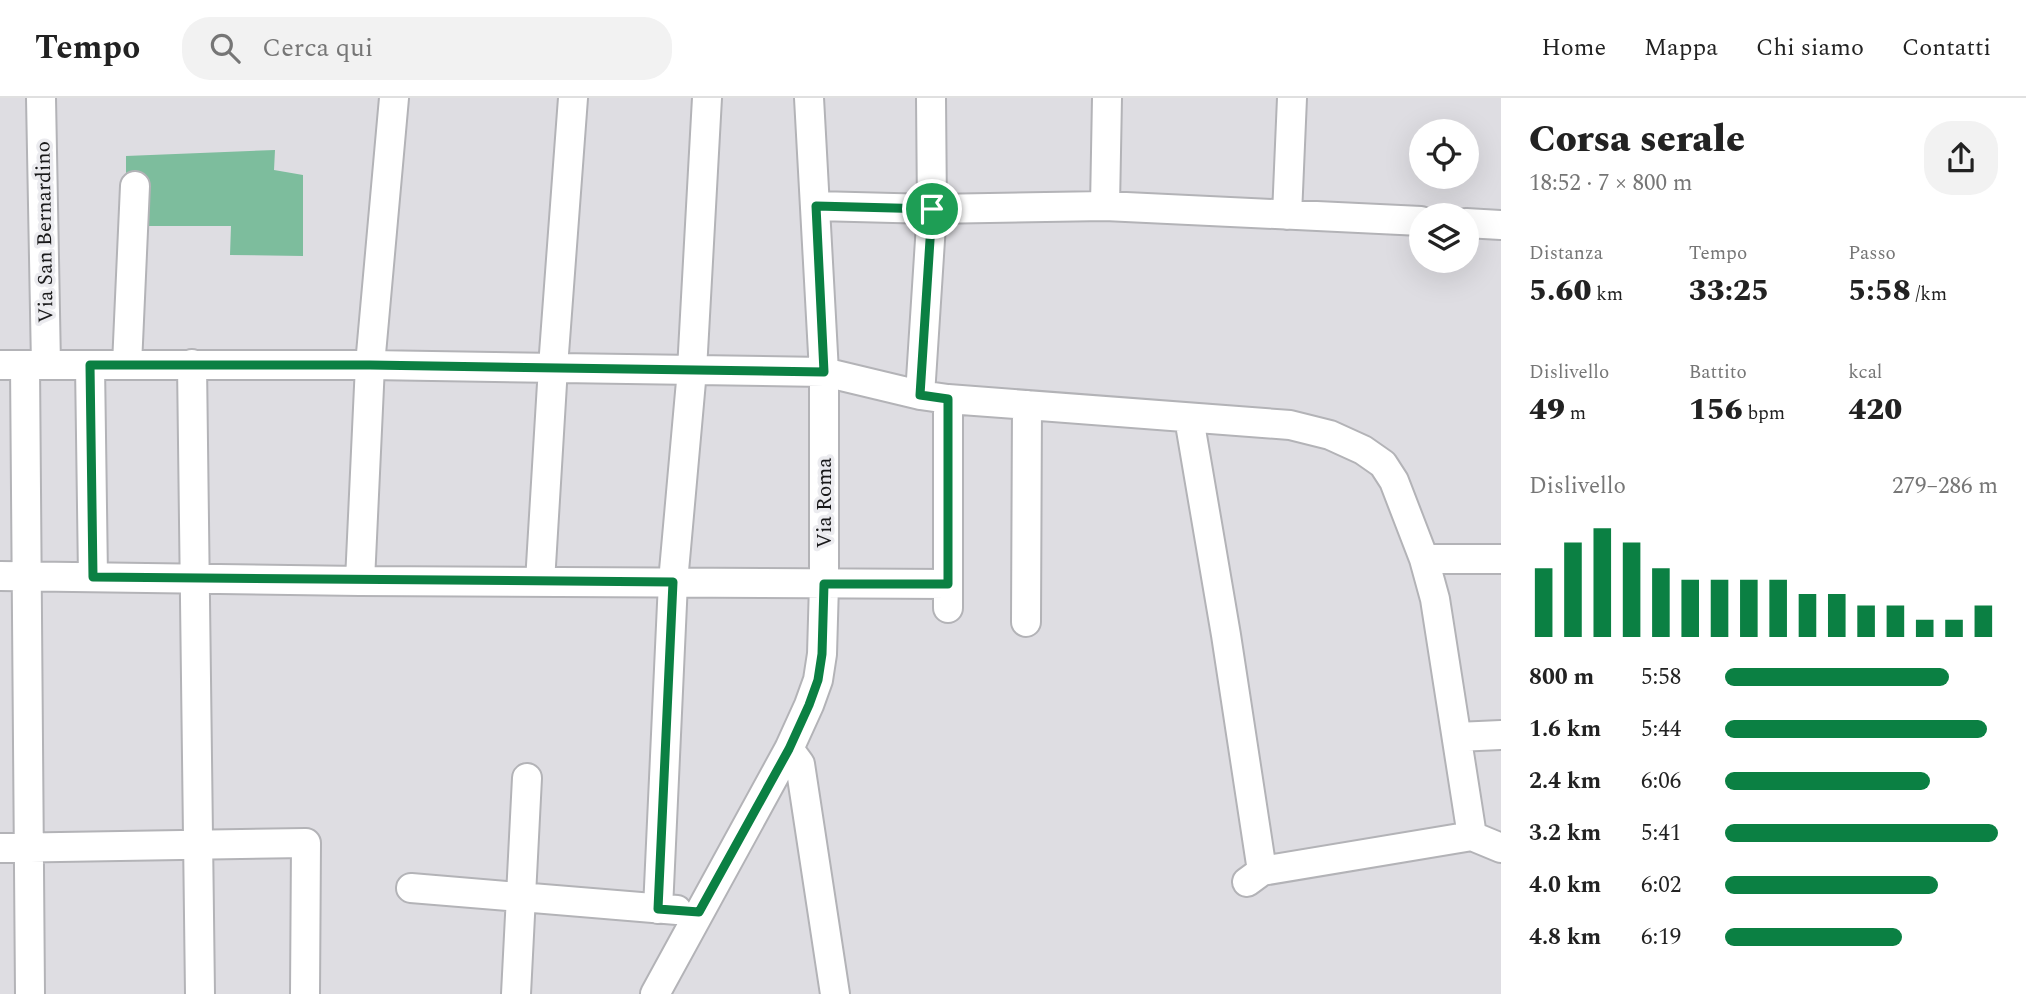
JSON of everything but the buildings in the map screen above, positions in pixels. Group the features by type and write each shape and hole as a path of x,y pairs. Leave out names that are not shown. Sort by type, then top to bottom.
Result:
{"street":[{"name":"Via San Bernardino","path":"30,994 30,848 14,576 41,98"},
{"path":"360,581 370,365 394,98"},
{"path":"540,582 573,98"},
{"path":"658,909 673,582 692,370 707,98"},
{"name":"Via Roma","path":"655,994 789,749 818,680 822,654 824,584 824,372 809,98"},
{"path":"920,395 932,209 931,98"},
{"path":"1105,206 1107,98"},
{"path":"1287,215 1292,98"},
{"path":"127,365 135,186"},
{"path":"816,206 932,209 1105,206 1409,220"},
{"path":"1479,224 1501,225"},
{"path":"192,364 200,994"},
{"path":"24,365 370,365 824,372 948,399 1290,425 1330,435 1363,450 1383,464 1394,481 1424,559 1435,599 1472,836"},
{"path":"90,365 93,577"},
{"path":"14,576 824,584 948,596 948,399"},
{"path":"1026,622 1027,405"},
{"path":"1189,418 1226,635 1254,876 1472,836 1501,848"},
{"path":"1424,559 1501,559"},
{"path":"1457,737 1501,735"},
{"path":"789,749 800,764 835,994"},
{"path":"516,994 527,779"},
{"path":"0,848 306,844 305,994"},
{"path":"411,888 699,912"}],"green space":[{"path":"275,150 274,170 303,175 303,256 230,255 231,226 138,226 126,183 126,156"}],"route":[{"path":"816,206 932,209 920,395 948,399 948,584 824,584 822,654 818,680 809,705 789,749 699,912 658,909 673,582 93,577 90,365 370,365 824,372 816,206"}]}
